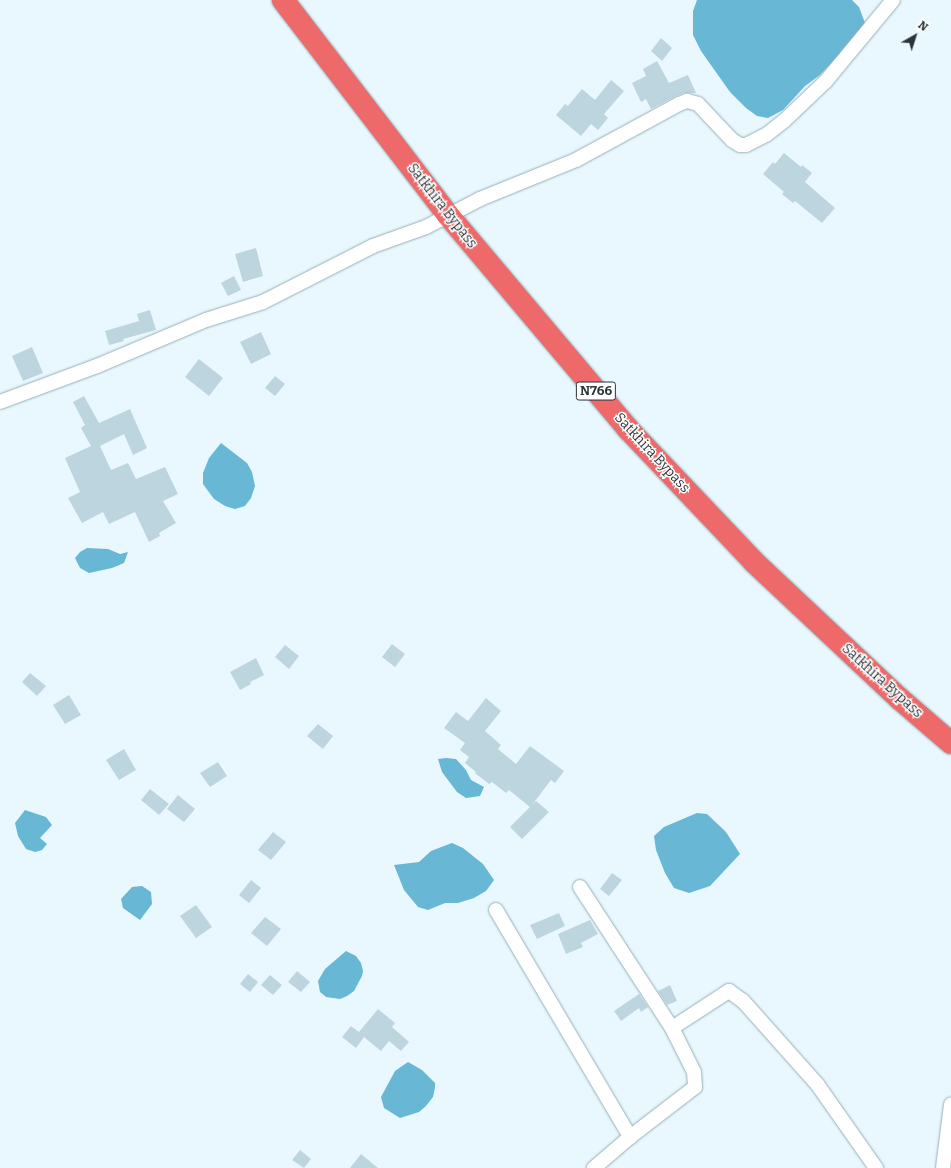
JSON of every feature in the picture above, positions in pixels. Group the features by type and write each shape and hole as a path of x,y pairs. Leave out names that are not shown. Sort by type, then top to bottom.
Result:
{"highway":[{"name":"Satkhira Bypass","path":"283,0 448,215 628,429 754,562 900,699 951,743"}],"street":[{"path":"0,402 97,366 206,320 262,302 372,246 426,227 480,199 576,160 687,101 698,104 706,110 732,140 740,145 746,145 766,135 784,121 826,81 893,0"},
{"path":"580,887 672,1028 694,1072 695,1087 630,1137 594,1168"},
{"path":"496,910 630,1137"},
{"path":"672,1028 729,991 743,1002 817,1084 876,1168"},
{"path":"943,1168 951,1105"}],"water":[{"path":"697,0 852,0 859,7 865,23 853,40 820,75 805,86 783,110 768,118 757,116 746,108 730,92 701,51 693,35 693,11"},
{"path":"221,443 247,463 252,472 255,486 251,498 245,506 235,509 225,506 214,499 203,484 203,473 209,458"},
{"path":"87,548 108,549 120,554 128,552 124,563 112,568 89,573 80,568 75,558 80,552"},
{"path":"438,759 456,759 466,770 471,780 484,787 480,796 466,798 457,792 442,772"},
{"path":"25,810 46,817 52,825 40,838 47,844 42,850 35,852 26,849 18,836 15,823"},
{"path":"697,813 707,814 726,832 740,854 710,886 689,893 674,888 665,873 656,850 654,836 664,827"},
{"path":"452,843 463,848 483,864 494,880 486,891 474,898 458,903 445,903 428,910 418,907 404,890 394,865 419,862 431,851"},
{"path":"142,886 151,892 152,904 140,920 123,908 121,899 132,887"},
{"path":"346,951 356,956 361,963 363,971 362,976 354,991 347,996 340,999 326,997 320,992 318,981 325,969"},
{"path":"408,1062 422,1070 435,1083 435,1088 433,1097 419,1112 400,1118 384,1108 381,1097 395,1071"}],"building":[{"path":"661,38 672,48 662,61 651,51"},
{"path":"657,61 669,83 688,75 696,93 684,93 651,109 646,99 641,102 632,83 646,76 643,69"},
{"path":"611,80 624,91 604,114 608,118 598,130 591,124 581,136 556,115 565,104 568,106 582,89 595,100"},
{"path":"784,153 801,167 802,165 812,173 805,182 835,208 822,223 795,201 793,203 782,194 784,192 763,174 773,162 775,164"},
{"path":"256,248 263,276 243,282 235,254"},
{"path":"234,276 241,290 228,296 221,283"},
{"path":"150,310 156,330 123,339 124,341 109,345 105,331 139,321 137,314"},
{"path":"261,332 271,354 251,364 240,342"},
{"path":"32,347 43,373 23,381 12,356"},
{"path":"199,359 223,378 209,396 185,377"},
{"path":"275,376 285,384 275,396 265,388"},
{"path":"84,396 99,423 130,409 147,448 133,455 124,434 100,446 111,470 128,463 136,479 165,467 178,494 163,501 176,523 159,533 160,536 149,542 135,512 109,524 103,512 82,523 68,498 80,492 65,458 91,446 81,428 85,425 73,402"},
{"path":"392,644 405,654 395,667 382,657"},
{"path":"285,645 299,656 289,669 275,657"},
{"path":"256,658 264,675 250,682 251,684 240,690 230,672"},
{"path":"30,673 46,686 37,696 22,682"},
{"path":"69,695 81,715 65,724 53,705"},
{"path":"486,698 501,711 485,731 501,745 498,749 516,764 530,746 564,771 555,783 551,780 532,805 536,801 549,812 522,839 510,827 530,807 509,790 506,793 492,782 489,784 475,773 476,772 465,763 469,757 460,750 465,743 444,728 456,712 468,721"},
{"path":"318,724 333,736 323,749 307,736"},
{"path":"124,749 136,770 119,780 106,760"},
{"path":"218,762 227,776 210,787 200,773"},
{"path":"150,789 169,804 159,815 141,800"},
{"path":"178,795 195,809 184,822 167,809"},
{"path":"273,832 286,842 271,860 258,850"},
{"path":"612,873 622,880 609,896 600,889"},
{"path":"251,880 261,888 249,903 239,895"},
{"path":"196,905 212,927 196,938 180,916"},
{"path":"559,913 565,926 537,939 530,925"},
{"path":"265,917 281,929 267,946 251,933"},
{"path":"590,920 598,934 581,943 583,947 566,954 558,934"},
{"path":"297,971 310,982 301,992 288,982"},
{"path":"248,974 258,982 250,992 240,984"},
{"path":"270,975 282,985 273,995 261,985"},
{"path":"670,985 677,1001 667,1005 658,991"},
{"path":"639,994 648,1007 641,1012 639,1008 621,1021 614,1011"},
{"path":"378,1009 395,1023 392,1027 409,1042 401,1051 389,1041 381,1051 364,1037 356,1048 342,1037 351,1026 359,1032"},
{"path":"300,1150 311,1159 304,1168 292,1160"},
{"path":"361,1154 378,1168 350,1168"}]}
